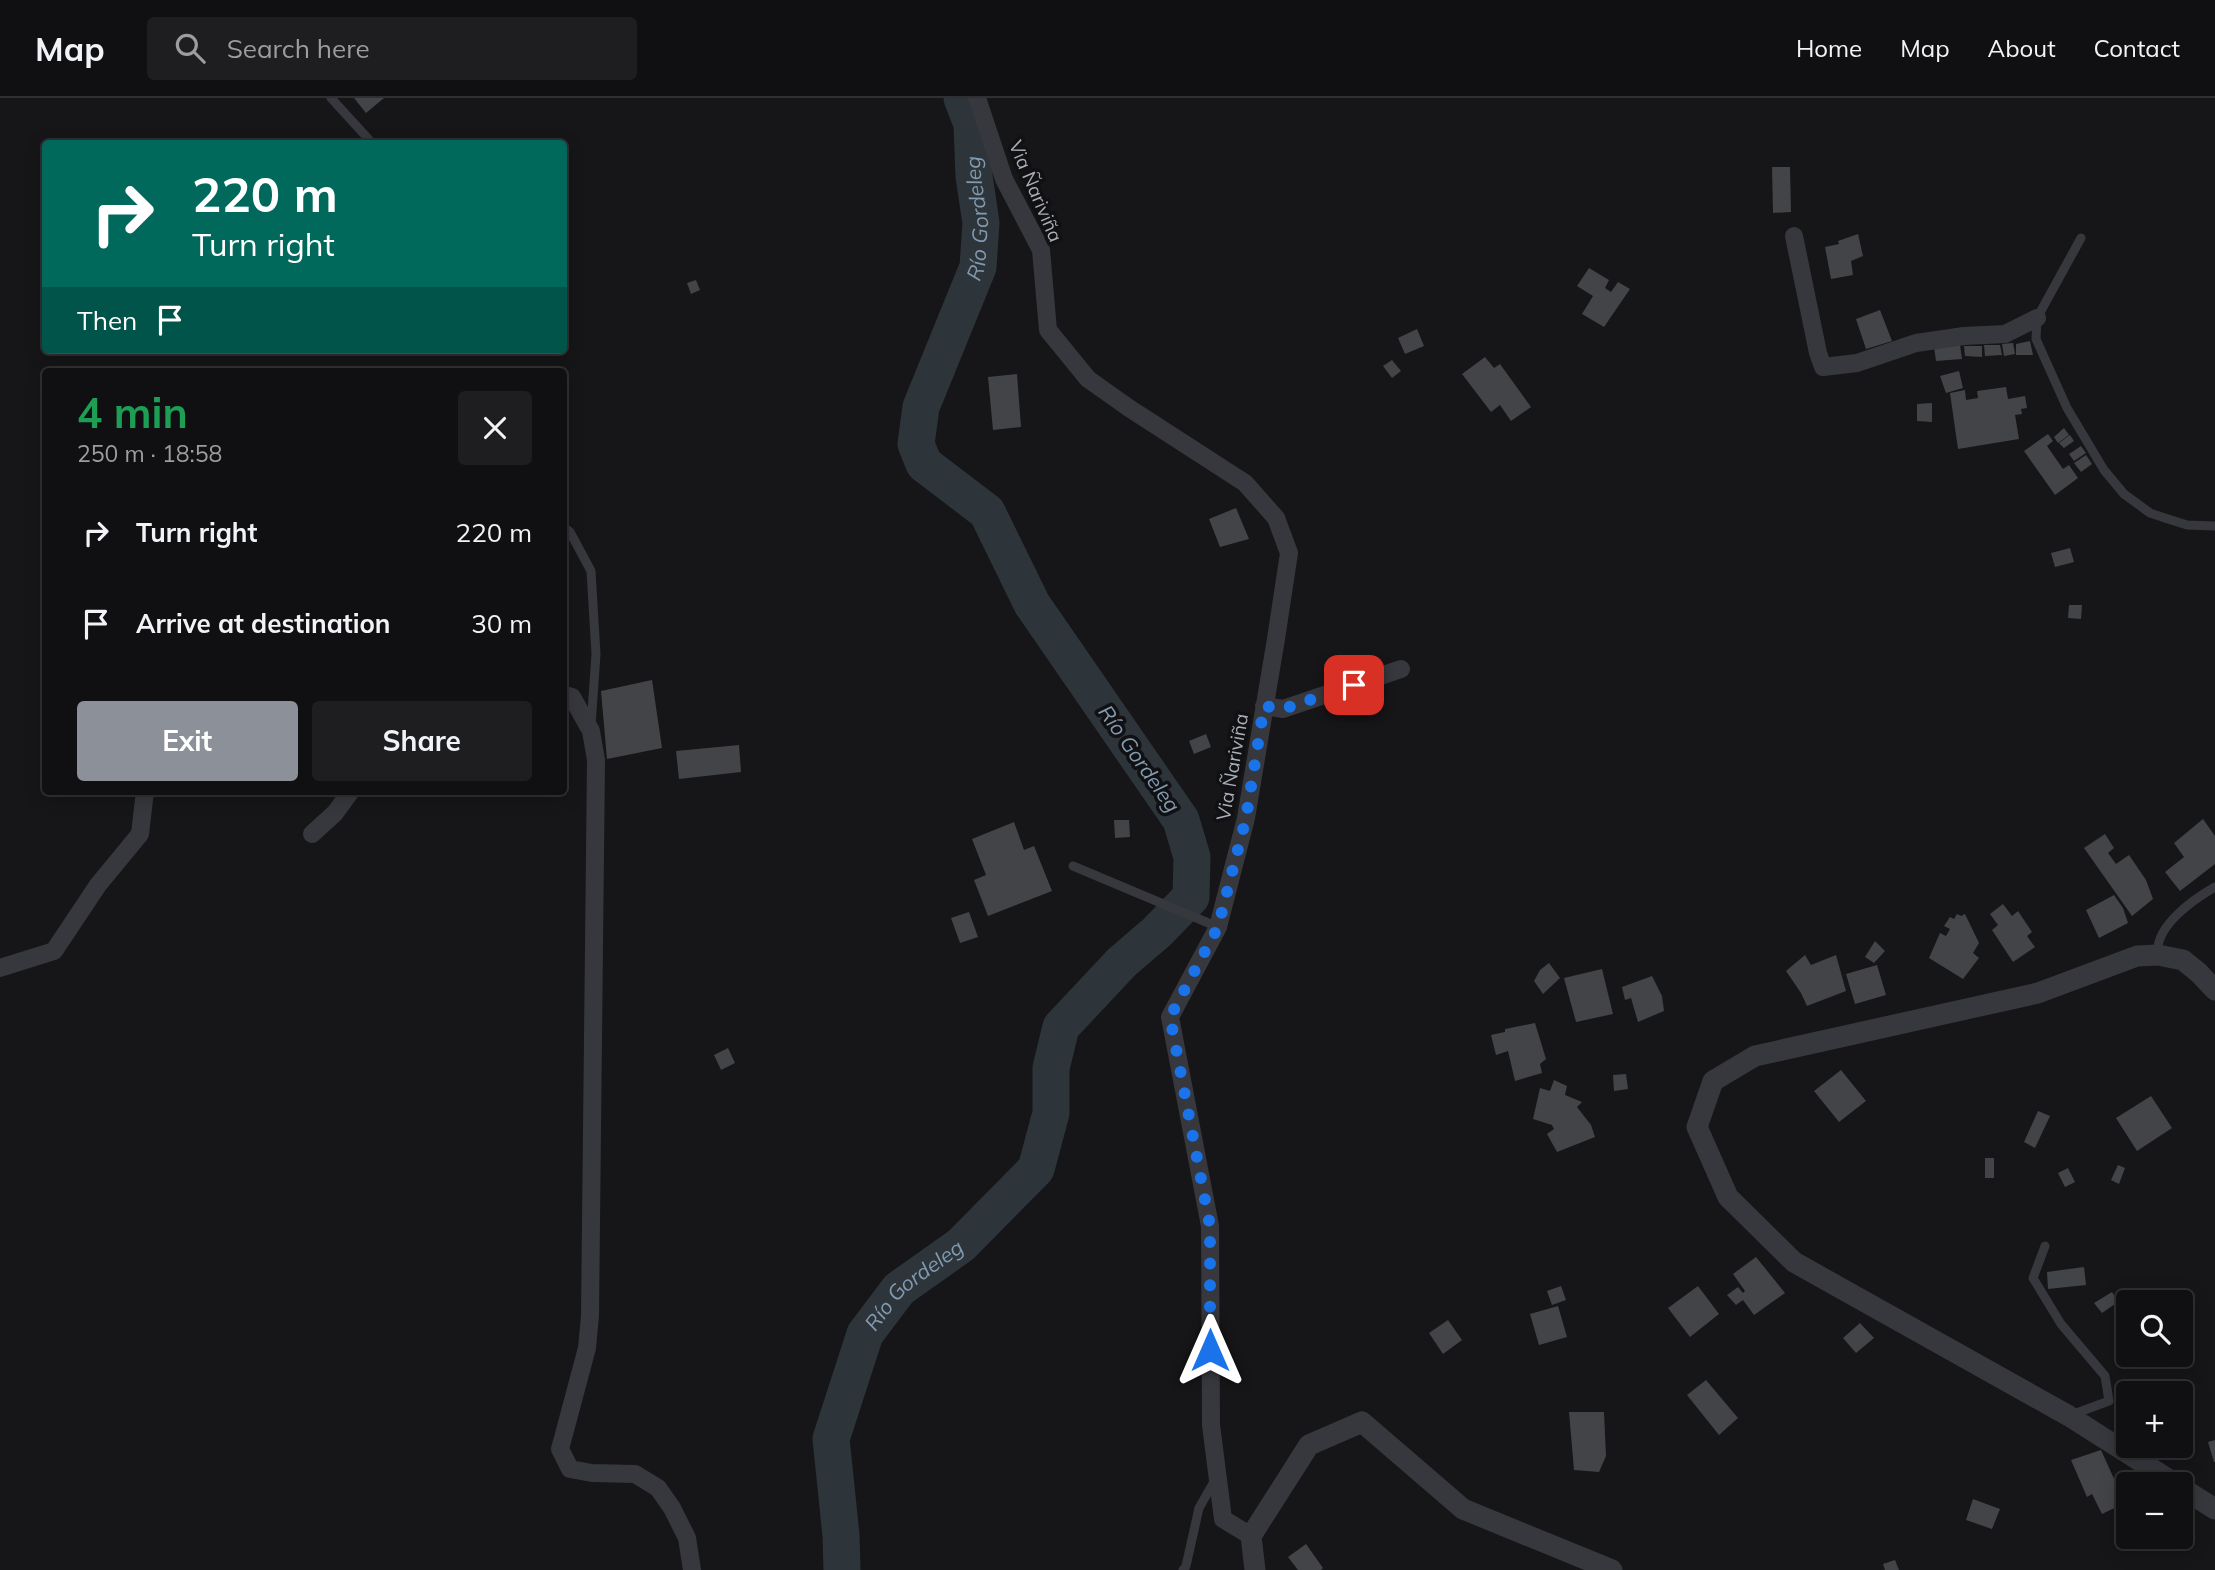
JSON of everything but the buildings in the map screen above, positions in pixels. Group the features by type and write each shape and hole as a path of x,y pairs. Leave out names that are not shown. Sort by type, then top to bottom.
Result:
{"street":[{"name":"Via Ñariviña","path":"977,98 1004,179 1041,250 1048,330 1088,379 1245,483 1276,518 1289,553 1246,818 1218,927 1170,1017 1210,1226 1211,1425 1223,1519 1251,1536"},
{"path":"1794,236 1818,353 1824,367 1857,363 1916,343 1964,336 2005,334 2037,318"},
{"path":"1264,706 1283,709 1401,669"},
{"path":"567,696 572,697 591,731 596,760 592,961 592,1284 587,1348 560,1449 570,1469 592,1473 635,1474 658,1488 673,1508 687,1538 692,1570"},
{"path":"0,968 54,951 98,885 140,834 145,795"},
{"path":"312,834 335,813 348,795"},
{"path":"2157,1472 2069,1416 1794,1262 1728,1197 1697,1127 1713,1081 1755,1056 2038,993 2137,956 2158,955 2183,960 2215,990"},
{"path":"1255,1570 1251,1536 1309,1445 1362,1422 1463,1509 1612,1570"},
{"path":"2193,1495 2215,1509"}],"lane":[{"path":"331,98 369,140"},
{"path":"2081,238 2037,318 2035,339 2067,408 2104,470 2124,494 2150,513 2187,525 2215,526"},
{"path":"567,530 591,570 596,654 591,731"},
{"path":"1073,866 1218,927"},
{"path":"2158,955 2157,947 2161,936 2175,918 2197,898 2215,887"},
{"path":"2045,1246 2033,1278 2062,1324 2105,1376 2109,1401 2069,1416"},
{"path":"1183,1570 1199,1508 1217,1475"}],"waterway":[{"name":"Río Gordeleg","path":"842,1570 831,1439 865,1334 899,1289 961,1245 1036,1169 1051,1113 1051,1068 1061,1027 1122,962 1157,932 1191,897 1192,857 1181,820 1032,604 987,512 924,464 916,444 921,407 978,267 981,223 974,176 972,124 962,98"}],"route":[{"path":"1210,1350 1210,1226 1170,1017 1218,927 1246,818 1264,706 1283,709 1354,685"}]}
